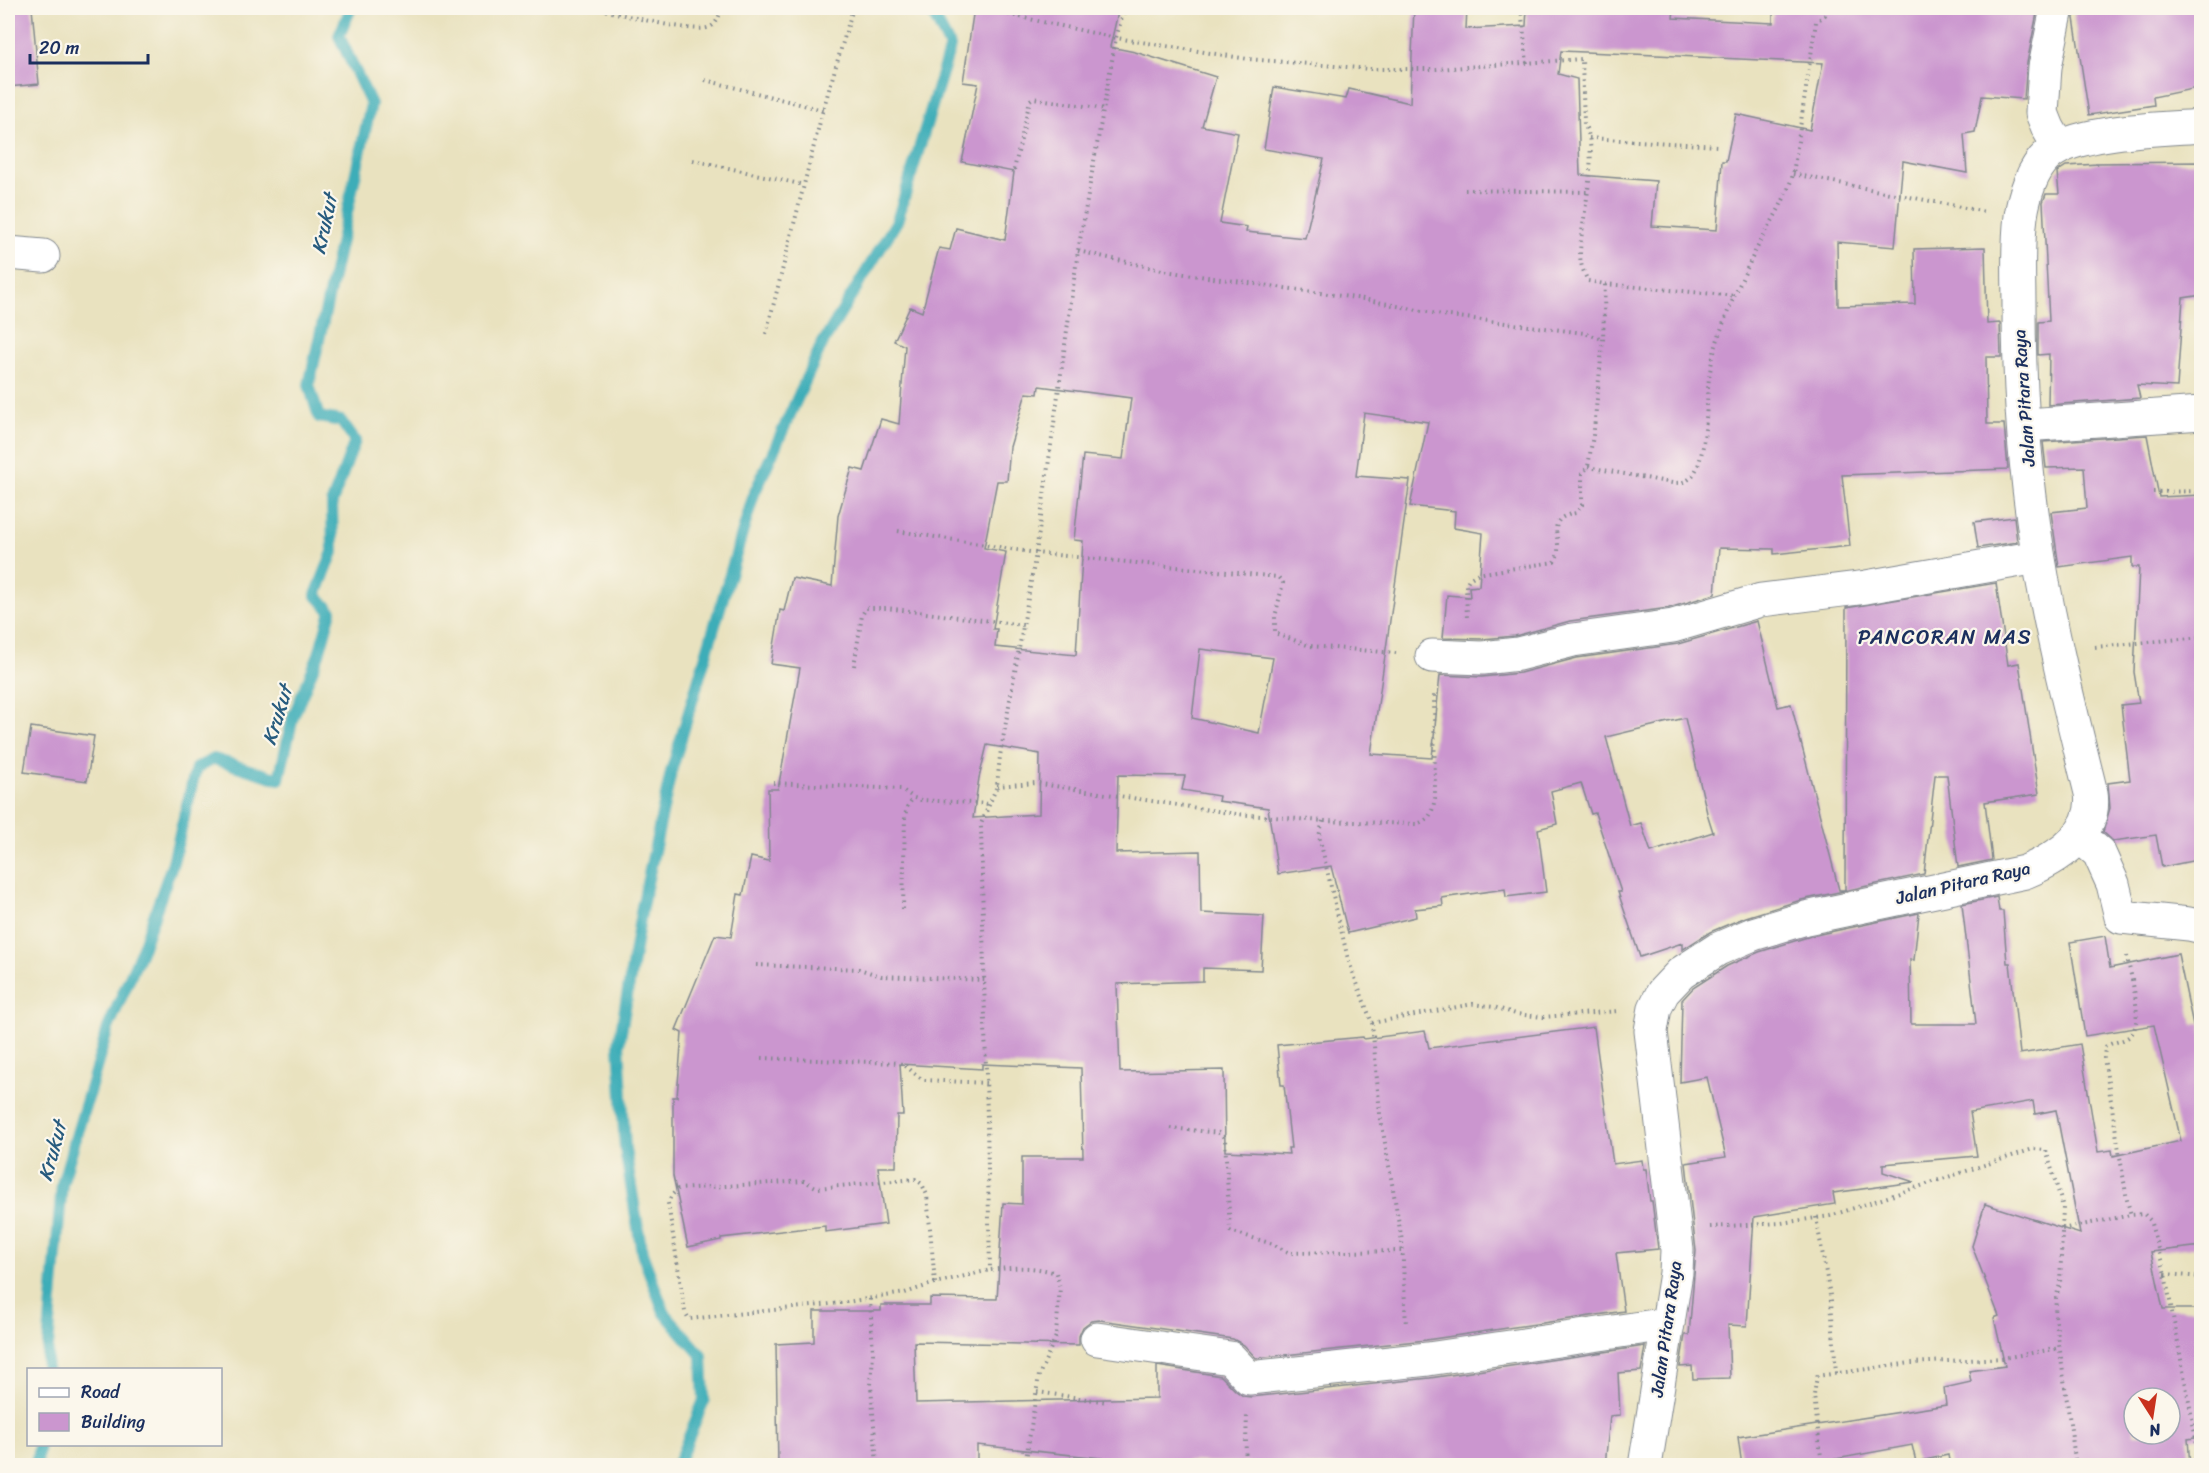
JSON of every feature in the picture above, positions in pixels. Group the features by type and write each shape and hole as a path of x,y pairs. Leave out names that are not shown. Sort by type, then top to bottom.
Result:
{"main road":[{"path":"2057,8 2045,67 2042,113 2059,147"},
{"name":"Jalan Pitara Raya","path":"1645,1466 1676,1273 1676,1228 1655,1075 1652,1031 1654,1008 1663,992 1695,962 1753,934 1806,918 2025,872 2053,858 2079,836 2086,826 2092,804 2038,557 2024,425 2019,351 2021,216 2037,169 2046,157 2059,147 2077,140 2142,130 2202,126"},
{"path":"8,253 43,256"},
{"path":"2024,425 2202,413"},
{"path":"1432,656 1483,658 1518,654 1573,640 1673,626 1761,600 1866,587 2038,557"},
{"path":"2079,836 2099,853 2113,884 2121,917 2202,927"},
{"path":"1097,1340 1230,1358 1249,1378 1408,1361 1668,1324"}],"path":[{"path":"594,8 693,29 710,27 718,20 722,8"},
{"path":"766,334 823,110 853,8"},
{"path":"979,8 1116,38 1248,59 1371,69 1437,69 1582,59 1584,125 1588,130 1590,172 1580,254 1588,281 1736,296"},
{"path":"990,1270 981,824 997,786 999,756 1036,553 1078,251 1116,38 1125,8"},
{"path":"1521,8 1527,63"},
{"path":"1588,467 1672,483 1682,483 1690,479 1699,461 1706,429 1710,372 1736,296 1753,256 1786,197 1793,174 1816,22 1825,15 1826,8"},
{"path":"705,80 823,110"},
{"path":"1014,170 1030,100 1033,98 1104,109"},
{"path":"1589,138 1717,146"},
{"path":"693,160 804,185"},
{"path":"1793,174 1980,211 2021,216"},
{"path":"1465,190 1588,192"},
{"path":"1078,251 1171,272 1363,299 1442,315 1584,333 1603,339"},
{"path":"1469,657 1466,584 1469,579 1477,574 1554,562 1557,557 1559,519 1563,515 1580,510 1582,505 1582,474 1588,467 1603,339 1605,284"},
{"path":"2153,492 2202,491"},
{"path":"898,531 1036,553 1278,577 1283,583 1275,616 1275,633 1310,646 1432,656 1435,798 1428,820 1417,824 1323,821 1236,814 1035,783 997,786"},
{"path":"854,666 862,615 866,608 886,608 1023,625"},
{"path":"2057,650 2202,637"},
{"path":"773,783 901,789 913,798 921,800 990,804"},
{"path":"903,909 905,816 907,807 913,798"},
{"path":"1323,821 1319,836 1348,959 1372,1023 1380,1114 1402,1251 1408,1361"},
{"path":"2121,917 2138,1020 2136,1030 2127,1038 2105,1047 2104,1058 2131,1215"},
{"path":"756,964 859,969 882,976 985,980"},
{"path":"1372,1023 1473,1004 1494,1007 1516,1014 1543,1017 1654,1008"},
{"path":"762,1059 899,1063 906,1065 915,1076 924,1080 987,1083"},
{"path":"1170,1128 1220,1133 1225,1139 1230,1231 1288,1252 1402,1251"},
{"path":"1676,1228 1781,1223 1830,1216 2033,1149 2046,1150 2063,1207 2060,1284 2055,1315 2076,1466"},
{"path":"935,1283 927,1195 922,1184 915,1179 818,1188 804,1181 678,1189 668,1203 685,1312 689,1319 870,1299 905,1293 935,1283 990,1270 1017,1267 1041,1268 1056,1273 1060,1288 1056,1334 1039,1375 1025,1465 1050,1466"},
{"path":"2062,1229 2131,1215 2144,1214 2150,1220 2165,1274 2201,1466"},
{"path":"1816,1218 1831,1301 1836,1373"},
{"path":"2165,1274 2202,1277"},
{"path":"870,1299 873,1353 871,1385 877,1466"},
{"path":"1056,1334 1097,1340"},
{"path":"1822,1466 1814,1395 1817,1376 1911,1363 2004,1358 2060,1348"},
{"path":"1245,1466 1249,1378"},
{"path":"1037,1392 1108,1402"},
{"path":"1116,1466 1130,1465"}],"building":[{"path":"8,8 32,8 39,84 8,87"},
{"path":"974,8 1119,8 1110,47 1135,52 1216,77 1202,126 1238,133 1220,223 1247,227 1246,232 1305,238 1324,159 1264,149 1274,87 1346,99 1349,89 1410,103 1414,8 1467,8 1466,29 1526,26 1527,8 1674,9 1673,18 1773,23 1773,8 2038,8 2027,63 2024,99 1982,96 1975,132 1964,134 1967,173 1903,161 1895,247 1837,242 1838,306 1915,304 1914,249 1985,247 1987,324 2000,323 2001,357 1986,357 1987,424 2004,424 2008,469 1842,475 1850,546 1774,554 1774,549 1719,548 1715,594 1669,608 1570,621 1515,636 1482,639 1443,638 1447,595 1470,597 1469,587 1479,586 1483,533 1454,528 1455,511 1410,506 1428,422 1364,413 1356,476 1410,480 1371,754 1432,758 1440,675 1482,677 1520,673 1577,658 1678,644 1757,621 1778,707 1791,704 1839,890 1845,890 1846,608 1996,583 2008,665 2019,663 2039,794 1985,802 1992,860 1958,867 1947,775 1935,775 1924,874 1801,900 1746,917 1710,932 1682,950 1682,943 1640,957 1595,813 1591,814 1581,783 1551,791 1557,824 1538,829 1546,892 1506,897 1505,889 1442,898 1443,906 1415,909 1416,917 1348,933 1331,866 1278,874 1268,808 1218,801 1219,796 1182,790 1185,776 1118,775 1116,853 1200,851 1201,913 1264,916 1261,970 1203,968 1203,981 1117,984 1120,1072 1224,1070 1225,1151 1289,1154 1288,1148 1291,1148 1277,1045 1363,1037 1364,1039 1425,1031 1429,1048 1594,1027 1613,1164 1642,1160 1643,1169 1646,1169 1650,1201 1652,1201 1658,1249 1616,1253 1624,1311 1426,1340 1256,1358 1244,1345 1233,1339 1100,1320 1091,1321 1083,1327 1079,1336 1079,1345 914,1342 916,1403 1157,1398 1157,1366 1221,1376 1243,1396 1251,1397 1430,1378 1645,1346 1641,1371 1618,1373 1620,1415 1610,1416 1605,1466 1256,1466 1256,1463 1172,1461 1172,1466 1138,1466 1138,1462 977,1445 977,1466 778,1466 776,1344 814,1342 814,1311 881,1311 881,1305 930,1305 930,1298 997,1299 1003,1203 1022,1204 1022,1157 1083,1157 1081,1068 982,1064 982,1069 900,1064 903,1115 897,1115 896,1167 878,1167 886,1224 825,1232 825,1226 721,1238 721,1240 688,1247 673,1176 673,1097 677,1097 682,1033 676,1030 715,935 731,937 738,894 743,895 751,857 769,861 768,789 778,789 800,668 771,664 780,610 784,611 792,578 832,586 838,516 852,468 864,471 881,419 899,424 905,346 894,341 910,307 922,312 939,248 950,250 956,228 1005,240 1014,172 962,162 978,84 963,82","holes":["1561,51 1823,63 1810,130 1736,114 1726,161 1722,161 1717,230 1652,226 1656,181 1580,175 1577,79 1558,74","1039,386 1131,398 1123,459 1083,455 1074,540 1083,541 1076,655 995,647 997,629 993,629 1006,552 984,548 997,481 1007,481 1010,447 1026,393 1038,394","1200,649 1273,658 1259,733 1192,718","1685,718 1713,832 1651,852 1641,823 1630,826 1606,737","987,745 1040,754 1039,814 973,818"]},
{"path":"2075,8 2202,8 2202,87 2153,97 2154,105 2089,115 2074,18"},
{"path":"2202,162 2202,295 2183,298 2177,387 2137,385 2140,398 2048,405 2049,354 2038,355 2038,322 2049,321 2043,202 2046,194 2059,194 2057,172 2066,166 2096,163"},
{"path":"2147,435 2159,497 2202,495 2202,685 2197,686 2202,731 2202,859 2162,867 2156,835 2113,841 2103,832 2110,808 2108,783 2130,780 2121,705 2139,703 2134,672 2139,567 2132,567 2132,557 2059,567 2051,512 2087,508 2084,467 2046,468 2043,442"},
{"path":"2014,517 2017,542 1978,548 1974,522"},
{"path":"31,727 94,736 87,781 24,772"},
{"path":"1997,897 1999,911 2003,911 2007,963 2010,963 2020,1054 2080,1044 2098,1152 2112,1150 2113,1156 2181,1141 2154,1025 2085,1036 2070,942 2105,936 2110,968 2178,954 2193,1025 2202,1023 2202,1246 2151,1252 2163,1309 2202,1309 2202,1437 2188,1439 2190,1466 1950,1466 1948,1455 1916,1462 1912,1445 1798,1466 1742,1466 1738,1437 1946,1405 1944,1388 1971,1382 1969,1371 2005,1366 1994,1318 1999,1316 1972,1246 1985,1204 2080,1234 2056,1110 2035,1114 2033,1101 1970,1112 1977,1156 1883,1164 1883,1172 1914,1182 1833,1193 1835,1204 1754,1217 1747,1326 1728,1325 1730,1378 1693,1379 1692,1366 1680,1367 1685,1335 1689,1335 1696,1251 1686,1163 1726,1157 1707,1077 1680,1082 1682,1000 1693,988 1727,966 1759,952 1811,936 1919,913 1914,960 1910,959 1911,1024 1976,1024 1962,904"}],"waterway":[{"name":"Krukut","path":"46,1368 62,1184 108,1028 143,947 173,862 196,768 214,759 279,779 293,717 319,654 331,611 316,595 333,552 332,502 355,441 341,421 319,417 309,385 371,104 339,36 351,8"},
{"path":"677,1466 704,1400 702,1356 664,1312 642,1253 625,1149 619,1044 642,907 671,772 754,494 821,346 897,221 950,47 931,10"},
{"name":"Krukut","path":"36,1466 39,1446"}],"district":[{"name":"PANCORAN MAS","path":"1945,637"}]}
